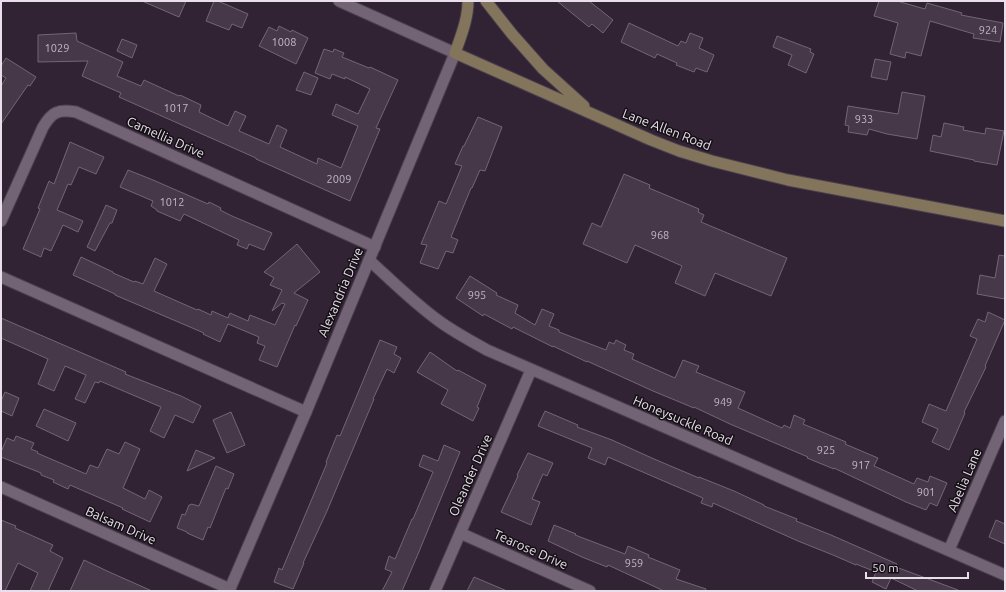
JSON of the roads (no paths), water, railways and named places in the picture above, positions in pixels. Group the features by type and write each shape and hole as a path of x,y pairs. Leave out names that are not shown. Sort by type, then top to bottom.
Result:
{"main road":[{"name":"Alexandria Drive","path":"455,53 465,24 468,1"},
{"path":"486,1 512,34 543,69 592,113"},
{"name":"Lane Allen Road","path":"455,53 679,151 712,161 796,181 1005,221"}],"street":[{"name":"Lane Allen Road","path":"339,1 455,53"},
{"name":"Alexandria Drive","path":"229,590 306,412 455,53"},
{"name":"Camellia Drive","path":"1,221 48,118 60,111 69,111 76,112 375,246"},
{"name":"Honeysuckle Road","path":"369,260 404,293 440,322 487,350 1005,575"},
{"path":"1,277 306,412"},
{"name":"Oleander Drive","path":"435,591 531,370"},
{"name":"Abelia Lane","path":"949,550 1005,421"},
{"name":"Balsam Drive","path":"1,487 229,590"},
{"name":"Tearose Drive","path":"460,534 590,591"}]}
